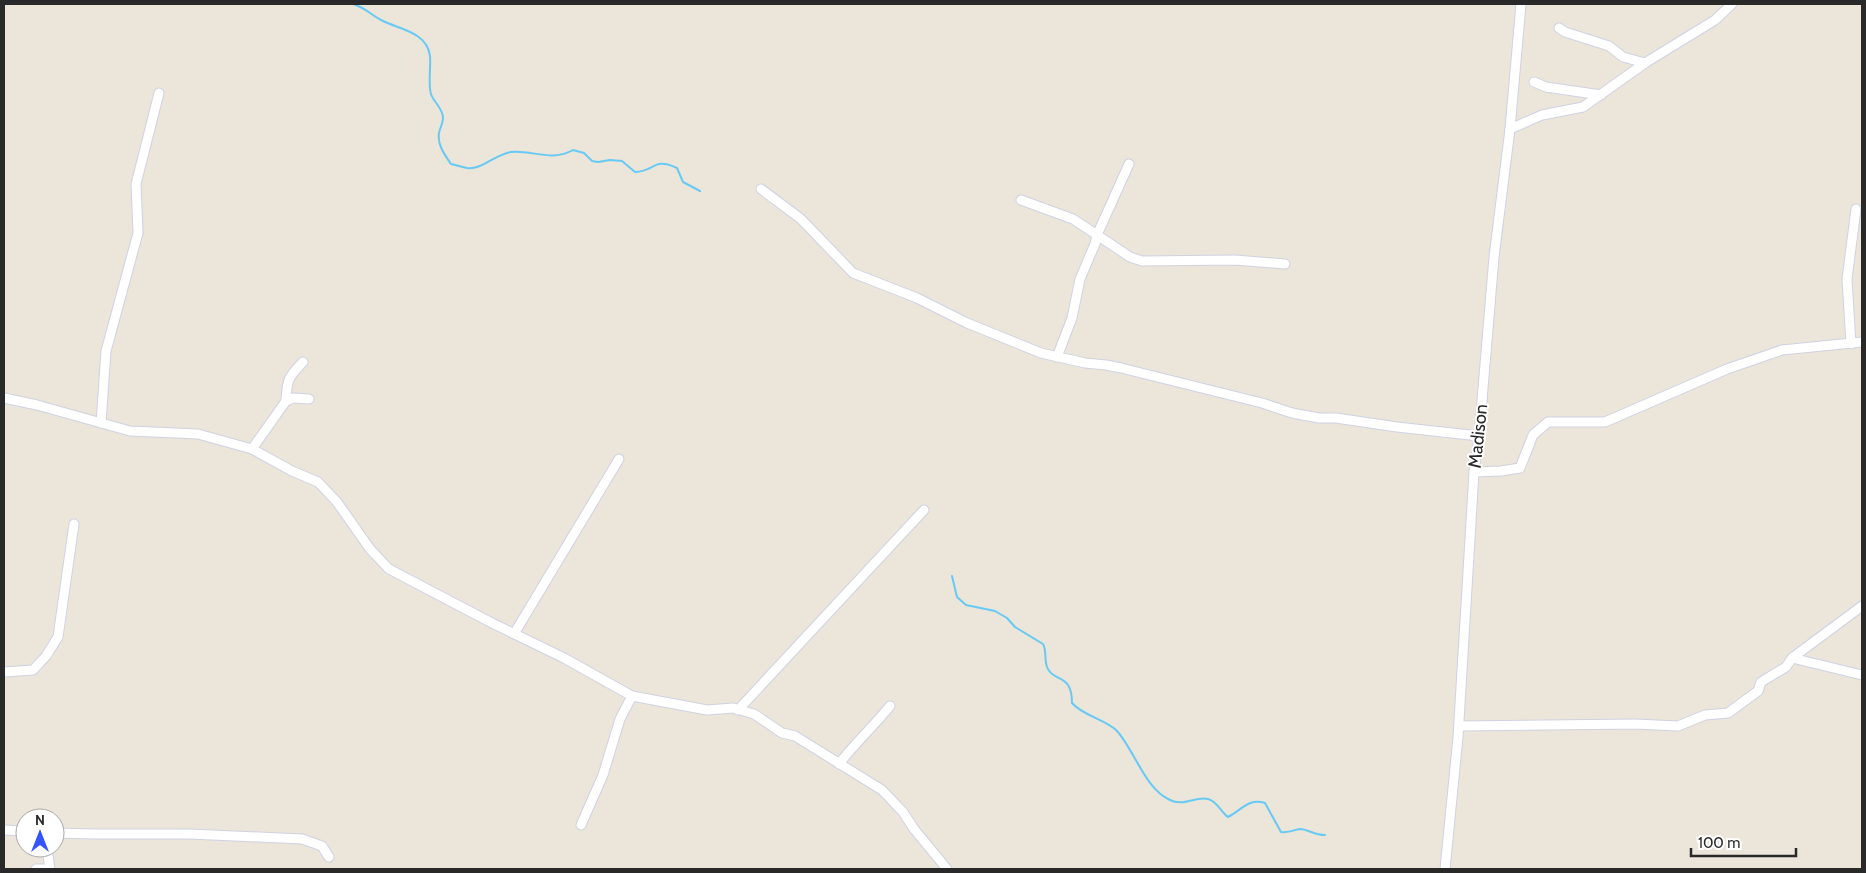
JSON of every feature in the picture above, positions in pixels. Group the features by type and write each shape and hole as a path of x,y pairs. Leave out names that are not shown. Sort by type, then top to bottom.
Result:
{"street":[{"name":"Madison","path":"1444,869 1459,726 1474,472 1479,436 1494,257 1510,129 1521,4"},
{"path":"1510,129 1542,115 1583,107 1645,63 1715,20 1728,5"},
{"path":"1559,28 1564,32 1609,46 1623,57 1645,63"},
{"path":"1534,82 1546,87 1600,95"},
{"path":"101,423 106,351 138,233 136,184 159,93"},
{"path":"1056,357 1072,318 1080,279 1097,235 1129,164"},
{"path":"761,189 800,219 853,273 917,298 968,323 1032,350 1056,357 1121,368 1292,413 1319,418 1336,418 1479,436"},
{"path":"1021,200 1073,219 1130,257 1142,261 1235,260 1285,264"},
{"path":"1851,344 1847,279 1856,210"},
{"path":"1474,472 1520,468 1533,435 1548,422 1605,422 1727,369 1782,350 1862,342"},
{"path":"286,401 287,385 291,374 303,362"},
{"path":"4,398 141,433 198,434 252,449 292,471 318,482 337,502 370,549 390,570 564,658 632,696 707,710 733,708 754,714 782,733 795,736 882,790 903,812 914,829 947,869"},
{"path":"252,449 286,401 293,398 309,399"},
{"path":"514,634 619,459"},
{"path":"738,710 924,510"},
{"path":"4,672 34,670 58,637 74,524"},
{"path":"1459,726 1635,724 1678,726 1705,715 1728,714 1758,691 1761,682 1786,667 1792,658 1862,606"},
{"path":"1792,658 1862,676"},
{"path":"581,825 603,775 620,719 632,696"},
{"path":"839,764 890,706"},
{"path":"65,832 190,834 302,839 322,846 329,857"},
{"path":"36,869 50,869 48,858"}],"waterway":[{"path":"353,4 383,21 418,36 428,48 430,56 430,90 432,97 443,114 439,142 451,164 473,168 505,153 519,152 558,155 573,150 584,153 592,161 622,161 635,172 659,164 669,165 677,168 683,182 700,191"},
{"path":"952,576 957,597 966,605 995,611 1007,618 1015,627 1043,644 1047,667 1053,675 1066,682 1071,693 1072,703 1082,711 1117,731 1147,779 1161,795 1175,802 1208,799 1214,802 1228,817 1250,803 1265,803 1281,832 1301,829 1325,835"}]}
